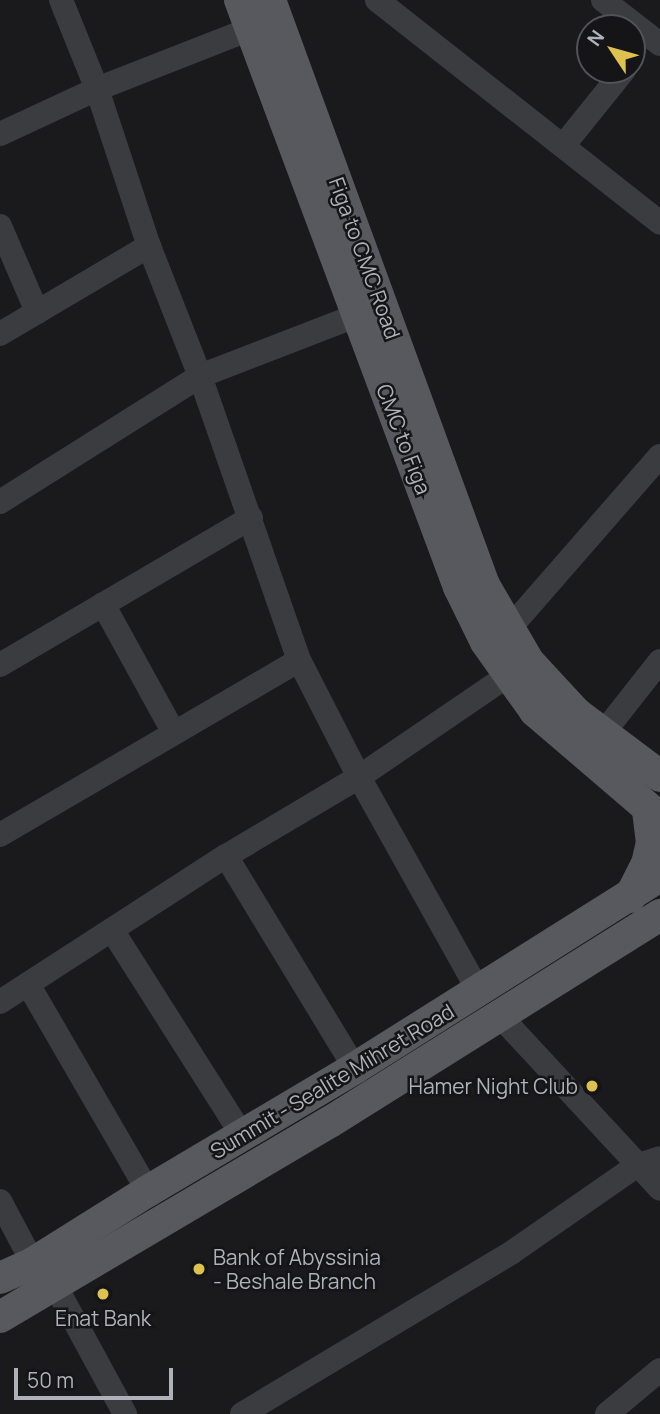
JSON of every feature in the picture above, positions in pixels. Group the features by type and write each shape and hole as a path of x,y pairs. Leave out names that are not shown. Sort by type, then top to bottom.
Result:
{"main road":[{"name":"Figa to CMC Road","path":"262,7 370,310 484,585 497,636 517,668 593,746 660,776"},
{"path":"593,746 654,813 647,864 629,899"},
{"name":"Summit - Sealite Mihret Road","path":"0,1278 44,1274 148,1191 479,992 629,899 660,876"},
{"path":"0,1317 44,1274 501,1017 660,915"}],"street":[{"path":"61,0 97,89 149,246 200,376 299,660 359,777 479,992"},
{"path":"377,0 660,223"},
{"path":"609,2 655,41"},
{"path":"0,134 262,7"},
{"path":"564,146 613,84"},
{"path":"0,226 37,312"},
{"path":"0,334 149,246"},
{"path":"0,502 200,376 370,310"},
{"path":"497,636 660,456"},
{"path":"0,666 251,518"},
{"path":"103,604 174,733"},
{"path":"0,835 299,660"},
{"path":"593,746 660,661"},
{"path":"0,1002 226,856 359,777 517,668"},
{"path":"226,856 355,1068"},
{"path":"112,930 242,1135"},
{"path":"28,984 148,1191"},
{"path":"501,1017 660,1189"},
{"path":"242,1414 511,1253 636,1166 660,1158"},
{"path":"0,1200 125,1414"},
{"path":"607,1414 660,1370"}],"place":[{"name":"Hamer Night Club","path":"592,1086"},
{"name":"Bank of Abyssinia - Beshale Branch","path":"199,1269"},
{"name":"Enat Bank","path":"103,1294"}]}
